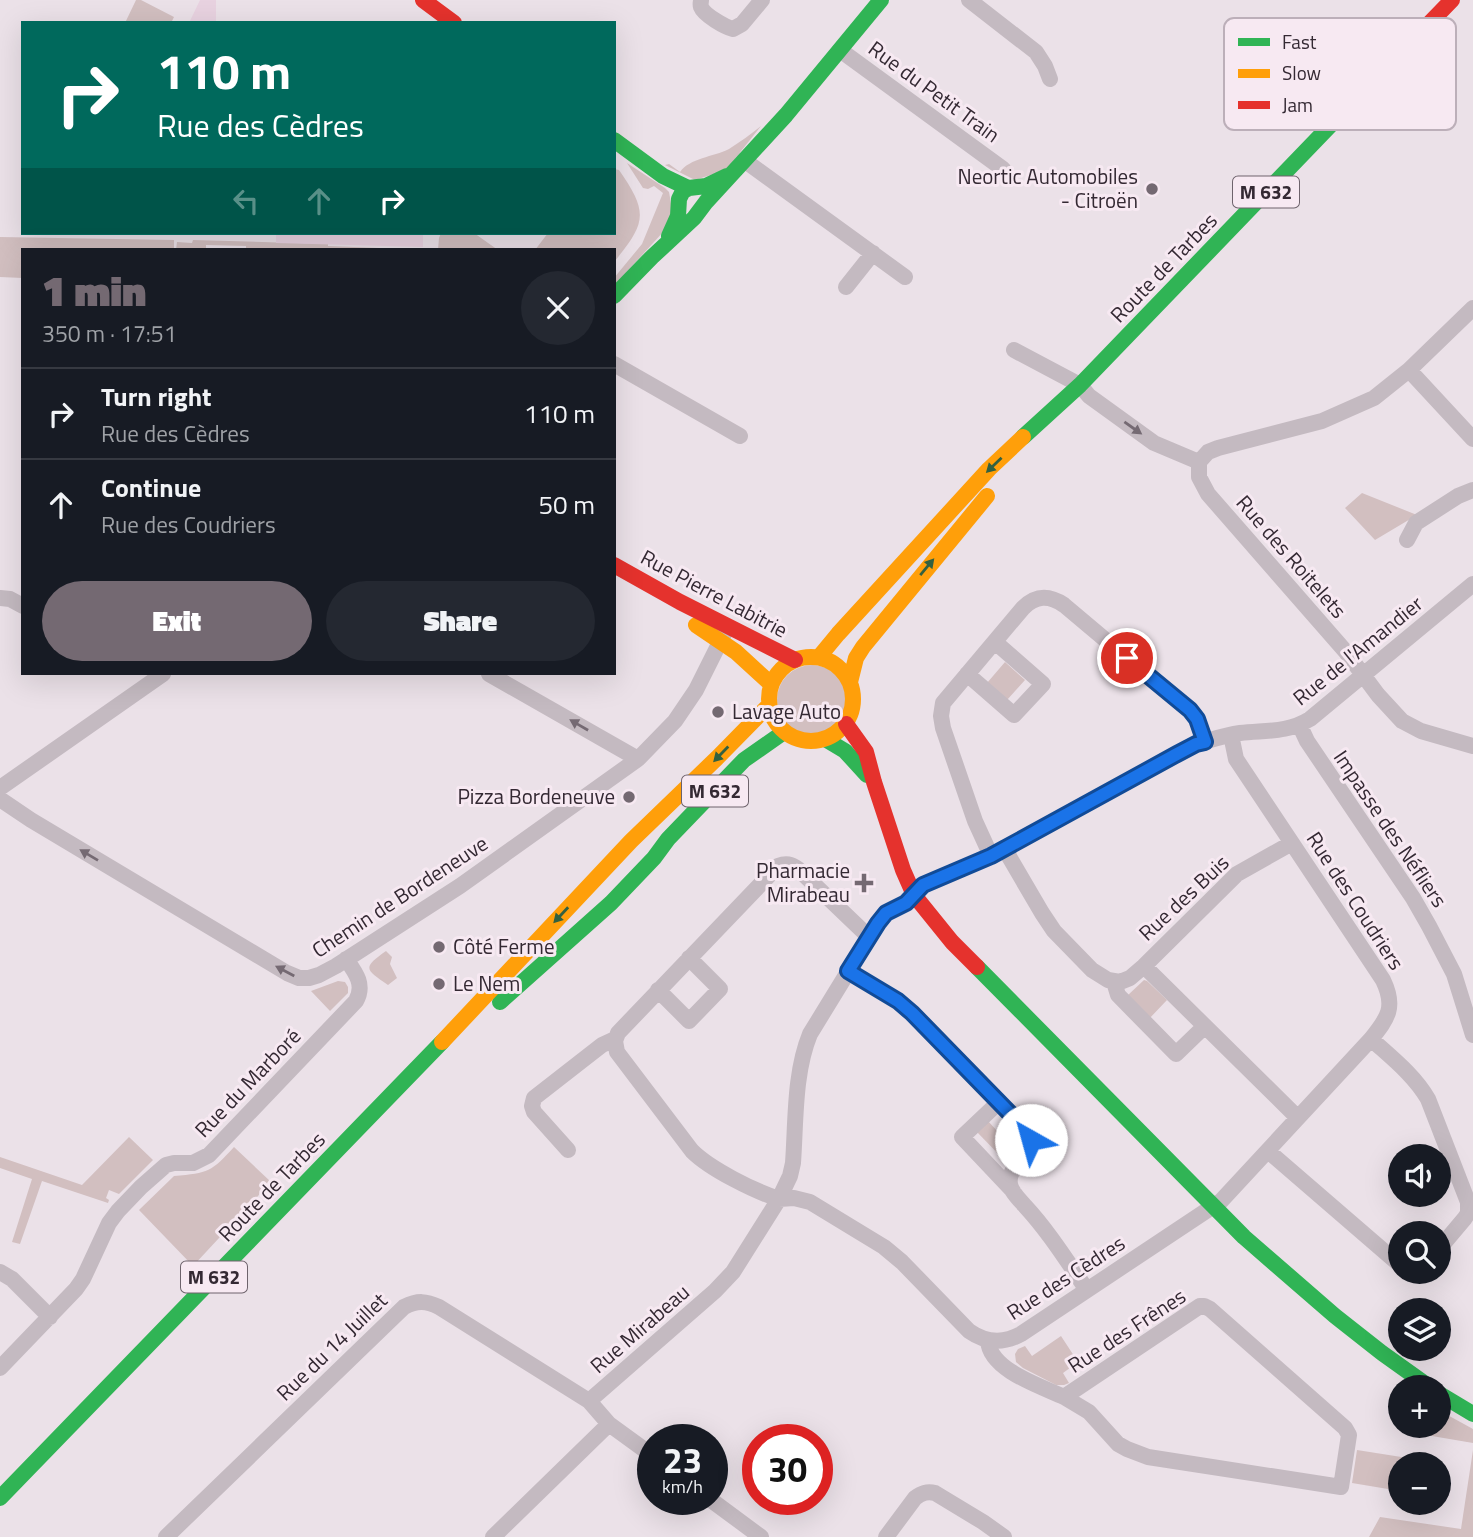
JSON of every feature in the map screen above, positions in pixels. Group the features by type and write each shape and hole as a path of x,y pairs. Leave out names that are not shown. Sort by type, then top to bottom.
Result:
{"main road":[{"path":"423,0 451,21"},
{"name":"Rue du Petit Train","path":"616,294 680,232 691,200 733,173 881,0"},
{"name":"Route de Tarbes","path":"1435,18 1452,0"},
{"name":"Route de Tarbes","path":"819,657 989,469 1080,385 1326,130"},
{"path":"616,141 691,200"},
{"name":"Route de Tarbes","path":"846,724 854,697 850,682 856,659 863,647 1080,385"},
{"name":"Rue Pierre Labitrie","path":"616,566 680,602 725,633 771,684"},
{"name":"Rue Pierre Labitrie","path":"616,580 725,633 795,660"},
{"path":"850,682 832,662 819,657 795,660 781,669 771,684 769,705 774,720 784,732 796,739 811,742 825,739 846,724 866,752 903,870 914,895 952,942 1213,1206 1278,1268 1413,1375"},
{"name":"Route de Tarbes","path":"0,1498 429,1056 631,841 769,705"},
{"name":"Route de Tarbes","path":"429,1056 478,1021 611,903 744,760 784,732"},
{"path":"825,739 845,751 874,782"},
{"path":"1451,1401 1473,1414"}],"street":[{"path":"701,0 701,7 705,12 733,29 741,24 761,0"},
{"path":"969,0 1036,52 1050,79"},
{"name":"Rue du Petit Train","path":"840,50 1003,169"},
{"path":"744,160 905,277"},
{"path":"846,287 873,253"},
{"path":"1014,350 1080,385 1089,396 1154,443 1199,462 1208,452 1218,448 1302,427 1339,415 1374,398 1409,370 1473,309"},
{"path":"616,365 740,436"},
{"path":"1409,370 1473,439"},
{"name":"Rue des Roitelets","path":"1199,462 1199,477 1208,494 1402,720 1421,731 1473,746"},
{"path":"1407,540 1416,523 1458,496 1473,490"},
{"name":"Rue de l'Amandier","path":"1218,738 1300,726 1473,584"},
{"name":"Rue des Coudriers","path":"995,642 1028,603 1051,597 1065,605 1190,710 1236,759 1387,989 1390,1008 1388,1015 1371,1039 1221,1201 1213,1206"},
{"path":"0,598 10,599 21,605"},
{"name":"Chemin de Bordeneuve","path":"0,799 286,973 299,978 309,978 346,960 451,892 638,759 675,721 696,690 725,633"},
{"path":"967,674 1014,715 1043,684 995,642 967,674 943,703 943,728 975,821 1054,931 1092,970 1114,982 1118,995 1175,1054 1205,1026"},
{"path":"0,788 162,675"},
{"path":"491,675 638,759"},
{"name":"Impasse des Néfliers","path":"1300,726 1307,741 1429,926 1454,974 1473,1035"},
{"path":"779,1199 793,1163 803,1049 848,971 886,913 906,903 923,885 998,852 1186,749 1218,738"},
{"name":"Rue des Buis","path":"1114,982 1130,978 1237,874 1292,843"},
{"path":"568,1150 534,1112 534,1098 603,1045 615,1039 622,1027 778,866 791,864 798,869 869,937"},
{"path":"658,990 689,1021 720,989 689,958"},
{"name":"Rue du Marboré","path":"0,1368 76,1289 109,1223 135,1193 166,1165 192,1163 209,1155 356,1001 360,986 346,960"},
{"path":"1143,965 1298,1118"},
{"path":"848,971 898,1001 912,1013 1027,1131 1031,1140 1029,1152 1011,1175 1009,1183 1013,1191"},
{"path":"615,1039 620,1056 703,1161 762,1193 779,1199 794,1198 810,1202 884,1247 969,1331 988,1340 991,1353 1007,1369 1064,1397"},
{"path":"1371,1039 1413,1077 1428,1100 1468,1202 1468,1213 1451,1235"},
{"path":"999,1102 962,1137 1042,1224 1087,1290"},
{"path":"1268,1151 1388,1255"},
{"name":"Rue Mirabeau","path":"609,1424 589,1401 724,1282 779,1199"},
{"name":"Rue des Cèdres","path":"988,1340 1004,1341 1016,1337 1213,1206"},
{"path":"0,1272 12,1279 50,1317"},
{"name":"Rue du 14 Juillet","path":"166,1537 404,1307 413,1302 422,1301 439,1307 589,1401"},
{"name":"Rue des Frênes","path":"1204,1306 1345,1427 1349,1435 1341,1487 1148,1457 1118,1444 1089,1412 1064,1397 1191,1311 1204,1306"},
{"path":"493,1537 609,1424 637,1444"},
{"path":"886,1537 915,1498 930,1492 1004,1537"},
{"path":"728,1513 761,1537"}],"shaded area":[{"path":"136,0 174,17 172,21 126,21"},
{"path":"200,0 216,0 216,21 190,21"},
{"path":"761,126 726,170 695,180 665,165 669,164 680,172 696,161 729,149"},
{"path":"627,163 669,192 674,220 616,284 616,276 642,244 663,193 654,186 643,188"},
{"path":"616,169 619,170 635,197 640,218 638,227 616,259 616,248 537,248 546,235 616,235"},
{"path":"276,235 423,235 423,247 276,243"},
{"path":"440,235 477,235 495,248 438,248"},
{"path":"0,237 174,240 174,248 21,248 21,278 0,277"},
{"path":"193,240 379,248 246,248 206,245 206,248 176,248 177,242 192,243"},
{"path":"1362,493 1417,515 1375,540 1345,508"},
{"path":"1005,662 1025,680 1007,700 987,683"},
{"path":"812,665 831,671 841,681 847,700 841,719 831,729 812,735 793,729 783,719 777,700 783,681 793,671"},
{"path":"386,951 392,957 390,964 397,978 388,985 369,968 373,961"},
{"path":"1144,980 1167,1000 1148,1020 1127,996"},
{"path":"338,981 345,982 348,993 330,1011 311,991"},
{"path":"988,1121 1010,1145 1019,1136 1019,1148 1006,1162 977,1132"},
{"path":"129,1137 153,1160 119,1194 109,1190 106,1198 108,1203 42,1181 20,1244 12,1242 32,1179 0,1168 0,1157 82,1185"},
{"path":"234,1147 271,1182 193,1266 139,1210 174,1176 208,1170"},
{"path":"1061,1336 1078,1362 1063,1373 1069,1383 1056,1385 1016,1362 1015,1354 1018,1349 1025,1346 1032,1356"},
{"path":"1451,1417 1473,1429 1473,1443 1444,1438 1451,1438"},
{"path":"1357,1450 1388,1455 1388,1489 1352,1483"},
{"path":"1473,1450 1473,1537 1369,1537 1380,1517 1461,1529"}],"traffic: fast":[{"path":"616,294 694,218 786,115 881,0"},
{"path":"1023,437 1080,385 1326,130"},
{"path":"616,141 663,176 688,188"},
{"path":"669,236 678,216 679,199 683,191 706,186 727,176"},
{"path":"500,1002 611,903 744,760 784,732"},
{"path":"825,739 845,751 867,775"},
{"path":"977,967 1244,1237 1335,1316 1413,1375"},
{"path":"0,1498 442,1042"},
{"path":"1451,1401 1473,1414"}],"traffic: slow":[{"path":"819,657 989,469 1023,437"},
{"path":"850,682 856,658 863,647 987,496"},
{"path":"696,625 736,652 771,684"},
{"path":"811,657 827,660 841,669 850,683 853,699 850,715 841,729 827,738 811,741 795,738 781,729 772,715 769,699 772,683 781,669 795,660 811,657"},
{"path":"442,1042 631,841 769,705"}],"traffic: jam":[{"path":"423,0 451,21"},
{"path":"1435,18 1452,0"},
{"path":"616,566 795,660"},
{"path":"846,724 866,752 903,870 914,895 952,942 977,967"}],"place":[{"name":"Neortic Automobiles - Citroën","path":"1152,189"},
{"name":"Lavage Auto","path":"718,712"},
{"name":"Pizza Bordeneuve","path":"629,797"},
{"name":"Pharmacie Mirabeau","path":"864,883"},
{"name":"Côté Ferme","path":"439,947"},
{"name":"Le Nem","path":"439,984"}],"route":[{"path":"1031,1140 1027,1131 912,1013 898,1001 848,971 886,913 906,903 923,885 991,856 1177,754 1205,742 1197,719 1190,710 1127,658"}]}
